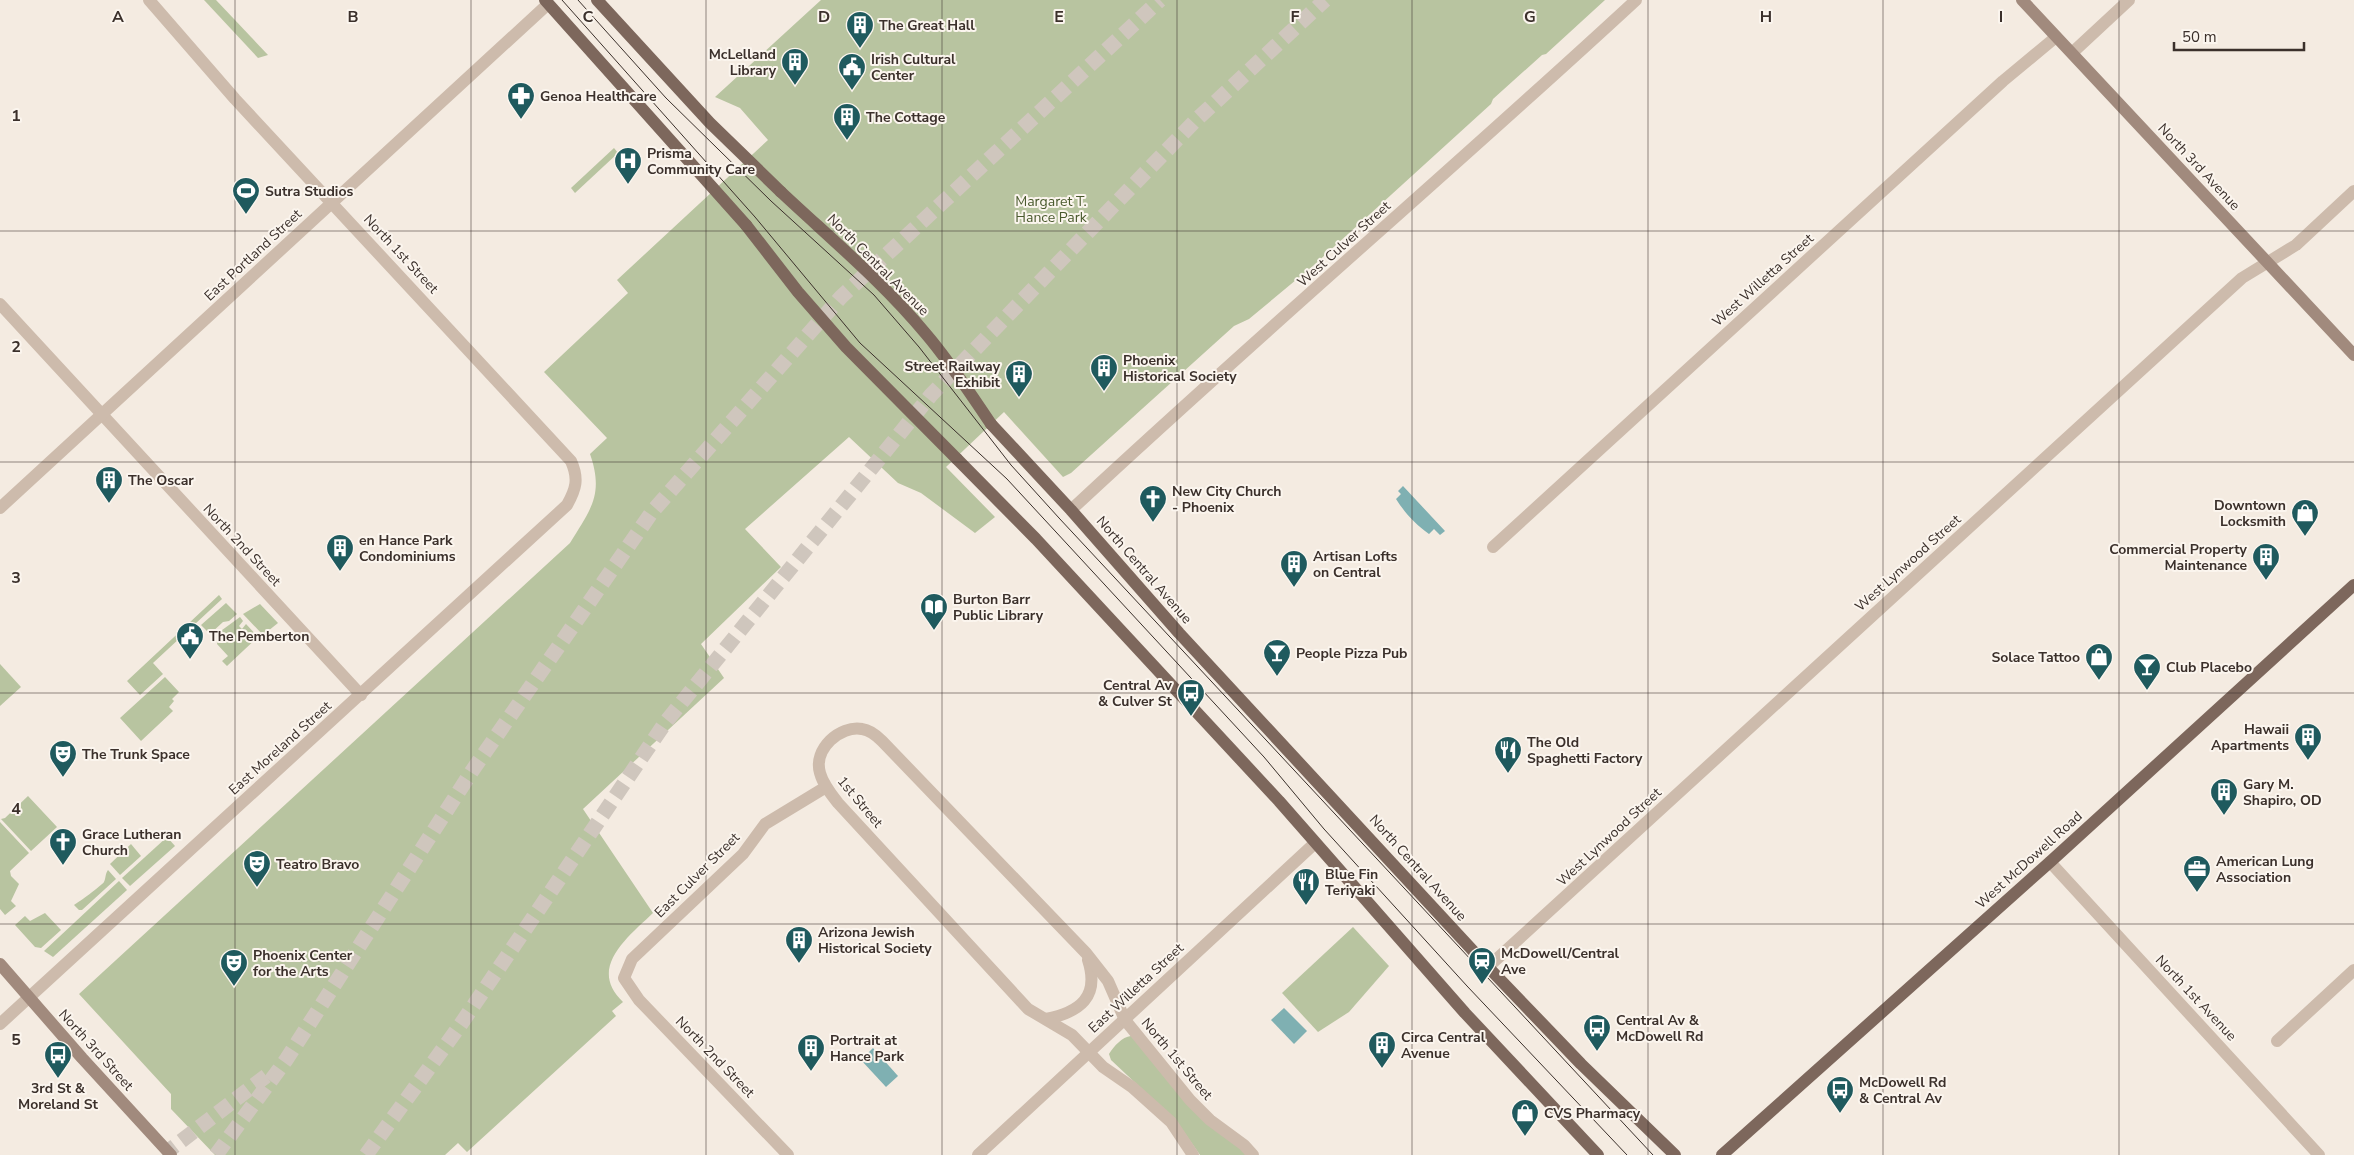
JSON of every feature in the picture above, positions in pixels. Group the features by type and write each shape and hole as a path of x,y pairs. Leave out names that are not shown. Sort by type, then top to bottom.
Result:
{"main road":[{"name":"North Central Avenue","path":"597,0 710,123 885,289 953,367 991,424 1179,633 1488,967 1575,1058 1675,1155"},
{"path":"546,2 746,226 798,292 846,346 1036,539 1279,801 1314,844 1465,1013 1598,1155"},
{"name":"West McDowell Road","path":"1722,1155 2050,862 2354,585"}],"street":[{"name":"North 1st Street","path":"149,0 235,99 333,202 572,462 577,478 576,490"},
{"name":"West Culver Street","path":"1070,510 1208,383 1513,113 1636,0"},
{"name":"North 3rd Avenue","path":"2022,0 2354,355"},
{"path":"2072,53 2129,0"},
{"name":"East Portland Street","path":"0,508 333,202 546,2"},
{"name":"West Willetta Street","path":"1493,547 1996,88 2056,37"},
{"name":"West Lynwood Street","path":"1488,967 2242,278 2296,244 2354,191"},
{"name":"North 2nd Street","path":"0,304 361,695"},
{"name":"East Moreland Street","path":"0,1024 567,505 576,490"},
{"name":"1st Street","path":"1089,1052 1072,1034 1028,1009 838,803 826,787 819,772 818,760 832,739 844,730 854,728 865,729 874,734 1086,953 1108,981 1124,1020"},
{"name":"East Culver Street","path":"624,978 632,959 743,854 765,824 826,787"},
{"name":"East Willetta Street","path":"978,1155 1314,844"},
{"name":"North 1st Avenue","path":"2050,862 2319,1155"},
{"name":"1st Street","path":"1046,1019 1066,1015 1077,1009 1085,1000 1092,988 1093,973 1086,953"},
{"name":"North 3rd Street","path":"0,964 82,1058 171,1155"},
{"path":"2277,1041 2354,970"},
{"name":"North 2nd Street","path":"624,978 639,1000 788,1155"},
{"name":"North 1st Street","path":"1124,1020 1190,1100 1210,1120 1244,1145 1253,1155"},
{"path":"1089,1052 1103,1067 1132,1087 1171,1122 1193,1155"}],"green space":[{"path":"204,0 216,0 268,55 258,58"},
{"name":"Margaret T. Hance Park","path":"821,0 1605,0 1493,99 1491,104 1314,265 1249,319 1234,326 1071,473 1063,477 1004,412 946,467 995,517 975,533 921,493 898,483 849,437 745,529 781,567 701,644 724,678 583,809 653,913 623,943 610,965 609,977 613,989 623,1002 612,1011 616,1016 467,1152 458,1143 445,1155 215,1155 171,1109 171,1094 79,994 570,543 593,501 596,480 590,454 607,438 544,372 628,293 617,280 768,140 740,108 715,97"},
{"path":"614,148 618,153 575,193 571,188"},
{"path":"219,595 222,599 153,663 163,674 140,695 127,681"},
{"path":"226,603 237,614 229,621 223,622 210,634 201,625"},
{"path":"260,604 278,623 263,635 243,614"},
{"path":"240,617 243,621 239,626 242,629 246,624 258,637 227,666 222,661 228,656 217,644 218,633"},
{"path":"0,664 21,687 0,706"},
{"path":"165,677 179,692 172,699 174,701 169,707 173,711 141,741 120,718"},
{"path":"28,796 57,827 31,851 1,819 5,818"},
{"path":"0,822 29,853 10,871 11,876 19,884 11,901 16,906 5,915 0,909"},
{"path":"167,837 175,846 130,886 122,878"},
{"path":"131,844 141,856 120,875 110,864"},
{"path":"108,870 116,879 82,910 79,910 74,905 104,882"},
{"path":"119,881 127,890 53,957 44,951"},
{"path":"45,913 61,930 41,948 35,947 15,925 25,916 30,921"},
{"path":"1353,927 1389,966 1349,1012 1318,1032 1282,993"},
{"path":"1131,1036 1248,1155 1200,1155 1177,1122 1111,1060 1109,1054 1113,1048 1121,1040"}],"water":[{"path":"1403,486 1445,531 1440,535 1434,529 1429,534 1411,518 1396,499 1401,494 1398,491"},
{"path":"1284,1008 1307,1031 1294,1044 1271,1020"},
{"path":"873,1048 898,1076 886,1087 861,1060"}],"tunnel":[{"path":"216,1155 286,1060 472,771 652,512 841,297 1160,0"},
{"path":"366,1155 461,1024 665,723 931,395 1194,122 1325,0"},
{"path":"163,1155 270,1073"}],"tram line":[{"path":"562,0 755,217 860,343 1007,479 1264,757 1324,829 1467,986 1627,1155"},
{"path":"578,0 666,98 771,201 874,295 919,347 1011,465 1059,518 1653,1155"}],"place":[{"name":"The Great Hall","path":"860,49"},
{"name":"McLelland Library","path":"795,86"},
{"name":"Irish Cultural Center","path":"852,91"},
{"name":"Genoa Healthcare","path":"521,120"},
{"name":"The Cottage","path":"847,141"},
{"name":"Prisma Community Care","path":"628,185"},
{"name":"Sutra Studios","path":"246,215"},
{"name":"Phoenix Historical Society","path":"1104,392"},
{"name":"Street Railway Exhibit","path":"1019,398"},
{"name":"The Oscar","path":"109,504"},
{"name":"New City Church - Phoenix","path":"1153,523"},
{"name":"Downtown Locksmith","path":"2305,537"},
{"name":"en Hance Park Condominiums","path":"340,572"},
{"name":"Commercial Property Maintenance","path":"2266,581"},
{"name":"Artisan Lofts on Central","path":"1294,588"},
{"name":"Burton Barr Public Library","path":"934,631"},
{"name":"The Pemberton","path":"190,660"},
{"name":"People Pizza Pub","path":"1277,677"},
{"name":"Solace Tattoo","path":"2099,681"},
{"name":"Club Placebo","path":"2147,691"},
{"name":"Central Av & Culver St","path":"1191,717"},
{"name":"Hawaii Apartments","path":"2308,761"},
{"name":"The Old Spaghetti Factory","path":"1508,774"},
{"name":"The Trunk Space","path":"63,778"},
{"name":"Gary M. Shapiro, OD","path":"2224,816"},
{"name":"Grace Lutheran Church","path":"63,866"},
{"name":"Teatro Bravo","path":"257,888"},
{"name":"American Lung Association","path":"2197,893"},
{"name":"Blue Fin Teriyaki","path":"1306,906"},
{"name":"Arizona Jewish Historical Society","path":"799,964"},
{"name":"McDowell/Central Ave","path":"1482,985"},
{"name":"Phoenix Center for the Arts","path":"234,987"},
{"name":"Central Av & McDowell Rd","path":"1597,1052"},
{"name":"Circa Central Avenue","path":"1382,1069"},
{"name":"Portrait at Hance Park","path":"811,1072"},
{"name":"3rd St & Moreland St","path":"58,1079"},
{"name":"McDowell Rd & Central Av","path":"1840,1114"},
{"name":"CVS Pharmacy","path":"1525,1137"}]}
